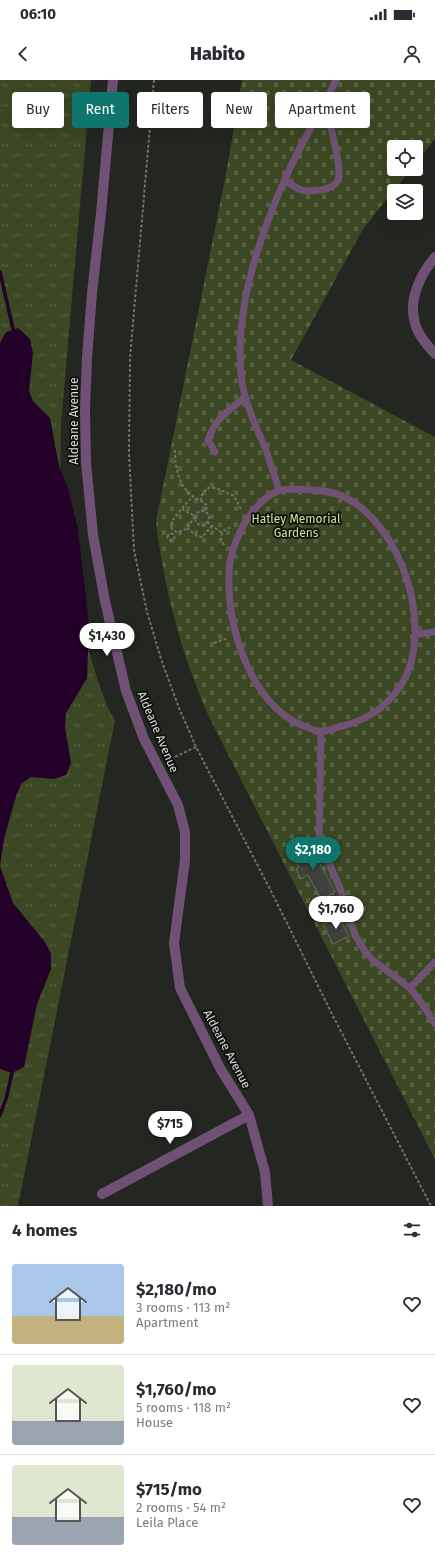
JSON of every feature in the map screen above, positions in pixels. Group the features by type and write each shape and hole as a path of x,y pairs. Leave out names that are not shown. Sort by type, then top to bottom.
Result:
{"street":[{"name":"Aldeane Avenue","path":"113,80 92,292 85,409 86,462 93,535 106,608 126,691 144,740 156,766 178,805 185,832 185,860 174,943 180,988 220,1068 250,1115 265,1172 268,1206"},
{"path":"435,257 420,280 414,301 415,323 425,343 435,354"},
{"path":"102,1194 250,1115"}],"lane":[{"path":"330,92 336,80"},
{"path":"280,490 245,398 240,364 244,309 259,245 285,181 311,128"},
{"path":"285,181 300,190 321,190 336,184 339,179 339,169 331,128"},
{"path":"215,452 208,440 213,428 219,418 245,398"},
{"path":"299,489 328,492 342,496 366,511 388,538 408,576 417,613 418,634 416,650 405,680 385,705 373,715 359,721 321,731 304,726 286,717 272,704 261,690 244,656 237,636 230,595 229,575 233,548 248,518 266,498 280,490 299,489"},
{"path":"418,634 435,632"},
{"path":"321,731 319,835 322,847 342,893 348,915 358,940 374,961 410,988 435,1024"},
{"path":"410,988 435,962"}],"path":[{"path":"154,80 130,358 129,454 134,550 147,612 176,701 196,747 431,1206"},
{"path":"175,450 176,471 185,488 207,506 206,512 209,517 207,522 202,525 199,524 196,520 196,516"},
{"path":"201,501 202,495 207,488 216,488 234,496 240,509 248,518"},
{"path":"193,496 171,525 173,532 180,532 187,528 201,511 206,512"},
{"path":"182,509 196,516"},
{"path":"207,522 222,533"},
{"path":"187,528 197,536 202,537 212,526"},
{"path":"214,643 237,636"},
{"path":"156,766 196,747"}],"green space":[{"path":"0,80 91,80 90,92 72,92 72,128 87,128 61,424 60,493 80,622 98,682 108,708 115,720 18,1206 0,1206"},
{"name":"Hatley Memorial Gardens","path":"242,80 435,80 435,139 423,154 423,140 387,140 387,176 405,176 399,184 387,184 387,199 363,229 291,360 435,437 435,1159 209,717 182,645 169,596 159,546 156,521 226,174 234,128 267,128 267,92 240,92"}],"shaded area":[{"path":"18,328 30,339 33,353 29,391 33,401 50,418 59,466 68,489 78,529 89,625 87,678 66,713 65,727 71,763 66,775 54,779 31,777 21,784 16,796 4,839 0,866 0,343 6,332"},
{"path":"0,866 13,903 45,942 51,954 51,969 37,1004 24,1067 12,1073 0,1069"}],"building":[{"path":"309,843 335,892 321,899 308,875 301,879 296,869 299,868 294,858 296,857 294,853"},
{"path":"338,916 349,936 333,944 323,924"}],"waterway":[{"path":"0,272 13,329"},
{"path":"0,1115 6,1099 12,1073"}]}
